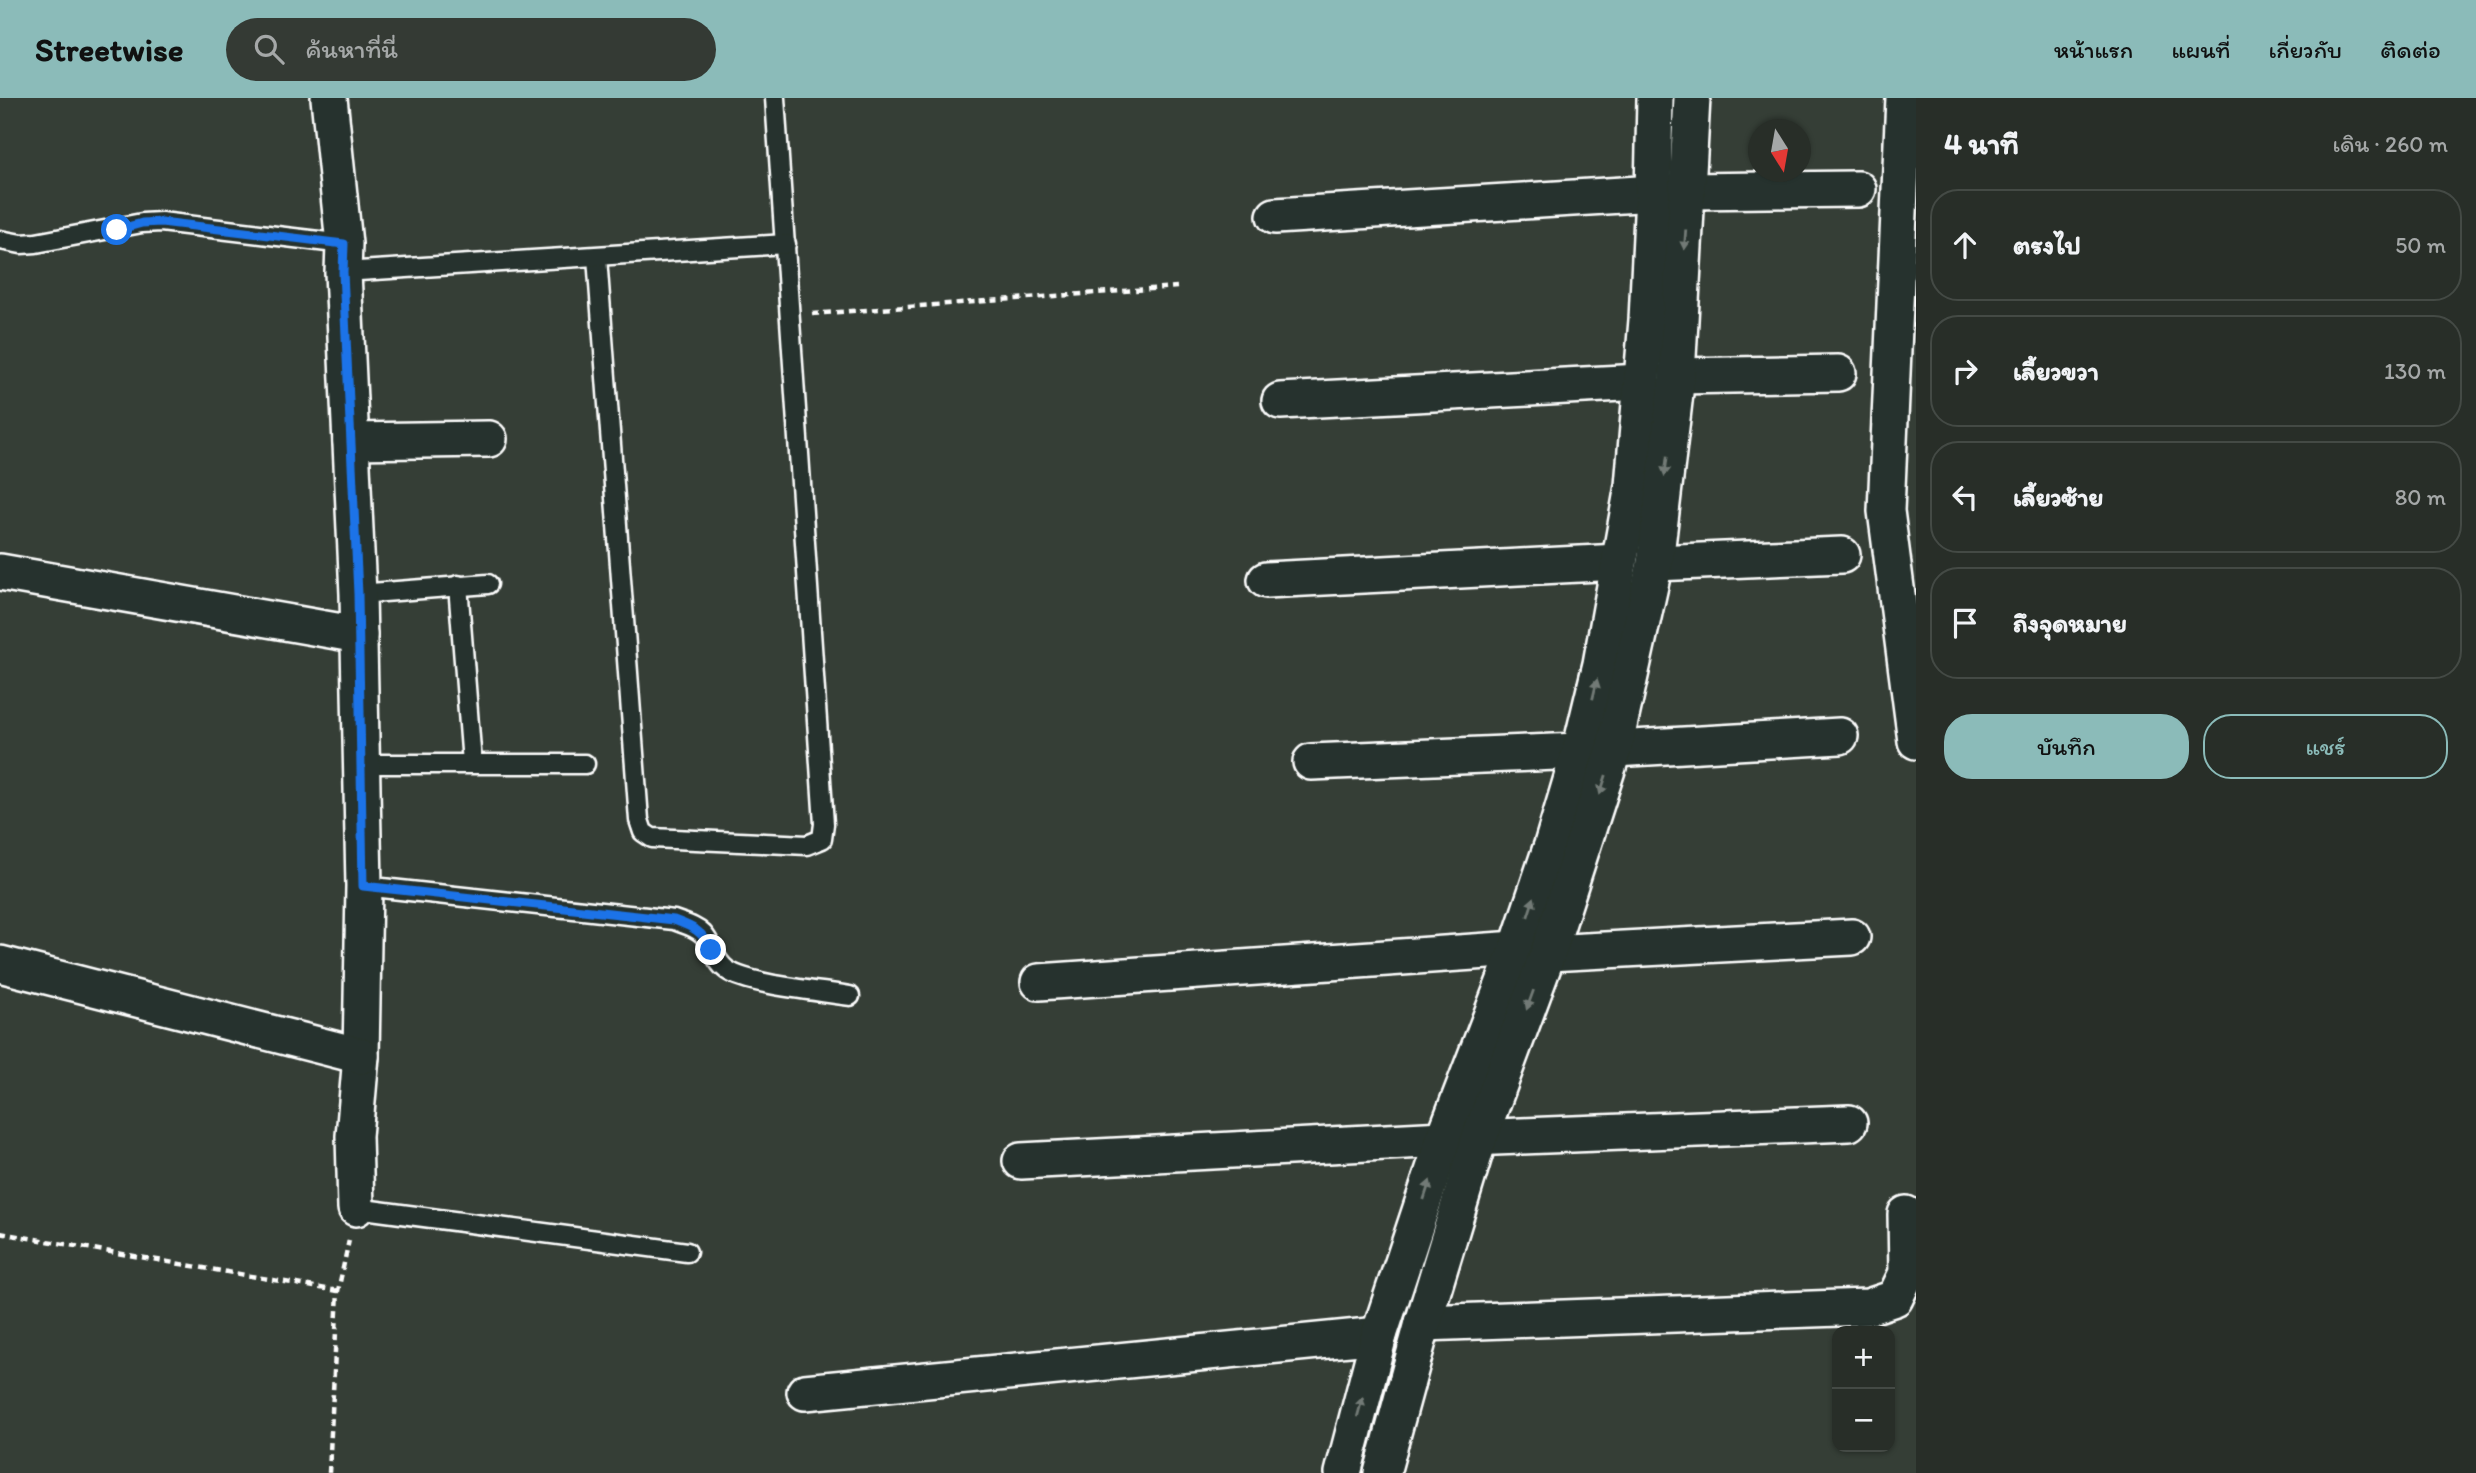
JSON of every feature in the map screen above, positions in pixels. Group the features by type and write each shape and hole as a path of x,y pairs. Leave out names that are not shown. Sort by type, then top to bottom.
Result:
{"street":[{"path":"329,98 344,258 359,635 363,886 361,1056 354,1136 356,1208"},
{"path":"1382,1473 1532,951 1552,845 1580,751 1601,664 1633,486 1653,194 1655,98"},
{"path":"1343,1473 1379,1335 1444,1139 1532,951 1614,748 1655,563 1677,376 1692,98"},
{"path":"1904,98 1886,511 1916,741"},
{"path":"1275,216 1688,191 1858,189"},
{"path":"1677,376 1838,373"},
{"path":"1280,401 1642,382"},
{"path":"351,441 489,439"},
{"path":"1655,563 1842,555"},
{"path":"1266,580 1619,562"},
{"path":"0,572 359,635"},
{"path":"1311,762 1580,751 1840,736"},
{"path":"1039,982 1532,951 1853,936"},
{"path":"0,964 361,1056"},
{"path":"1021,1161 1444,1139 1849,1123"},
{"path":"1423,1323 1868,1307 1895,1298 1907,1273 1906,1214"},
{"path":"804,1392 1379,1335"}],"lane":[{"path":"597,257 639,820 643,832 652,838 807,845 822,839 824,824 775,98"},
{"path":"0,240 21,244 36,243 117,230 142,223 161,222 344,258 597,257 786,244"},
{"path":"358,594 488,584"},
{"path":"458,585 472,763"},
{"path":"360,764 585,764"},
{"path":"363,886 674,920 695,928 705,936 719,964 729,972 746,979 850,996"},
{"path":"356,1208 687,1252"}],"path":[{"path":"790,316 1177,287"},
{"path":"329,1473 338,1291 356,1208"},
{"path":"0,1233 338,1291"}],"route":[{"path":"117,230 142,223 161,222 344,244 343,272 358,594 363,886 674,920 695,928 705,936 711,950"}]}
